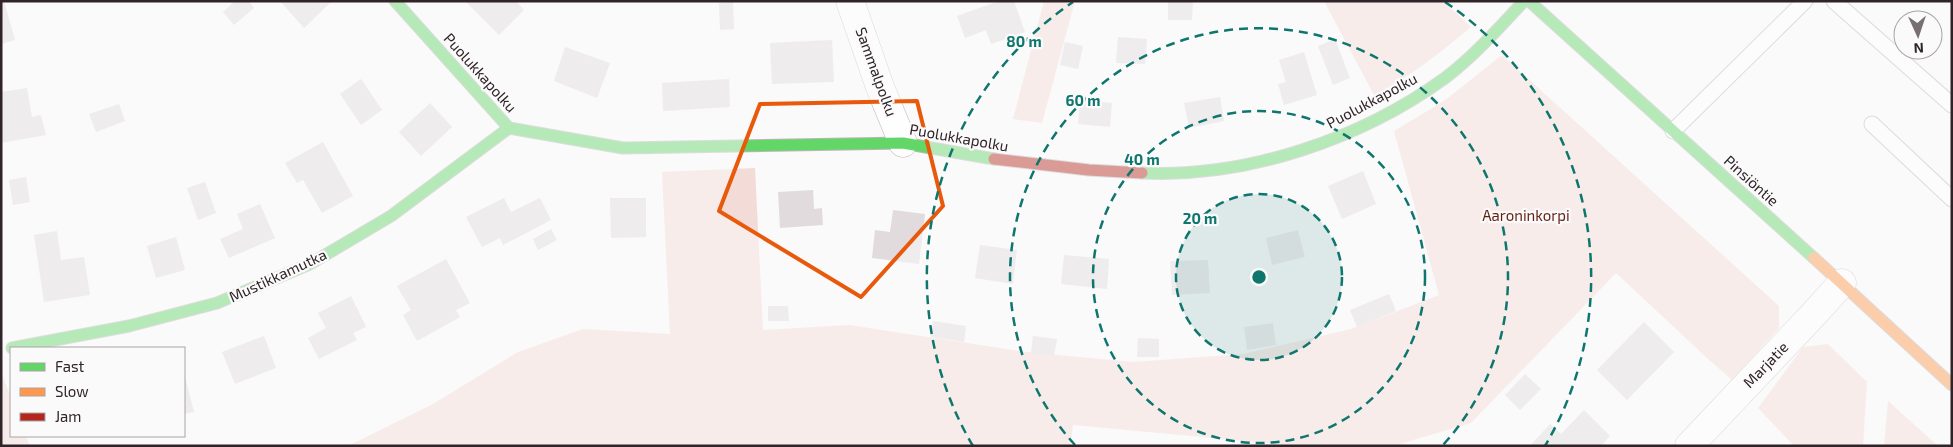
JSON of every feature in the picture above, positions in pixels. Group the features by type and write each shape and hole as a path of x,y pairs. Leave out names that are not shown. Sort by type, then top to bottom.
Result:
{"street":[{"name":"Puolukkapolku","path":"395,1 509,128 623,148 902,143 1008,162 1089,170 1169,174 1224,168 1278,158 1359,128 1406,103 1446,77 1524,1"},
{"name":"Sammalpolku","path":"850,1 902,143"},
{"name":"Pinsiöntie","path":"1529,1 1842,283 1952,385"},
{"name":"Mustikkamutka","path":"17,347 129,326 217,304 310,264 391,216 509,128"},
{"name":"Marjatie","path":"1689,446 1842,283"}],"lane":[{"path":"1673,131 1805,1"},
{"path":"1834,1 1952,105"},
{"path":"1872,124 1952,199"}],"highlighted area":[{"path":"917,101 943,206 861,297 719,211 760,104"}],"green space":[{"path":"1044,1 1075,1 1042,123 1013,119"},
{"path":"1324,1 1443,1 1471,27 1413,72 1374,95"},
{"name":"Aaroninkorpi","path":"1502,55 1779,306 1779,328 1732,380 1616,273 1471,423 1393,446 1300,446 1073,425 1070,446 348,446 433,404 518,352 583,329 670,334 662,172 755,168 763,330 849,325 1026,352 1133,362 1243,354 1351,329 1439,295 1394,131 1444,101"},
{"path":"1828,344 1867,382 1863,446 1794,446 1758,408 1803,347"},
{"path":"1,372 10,394 10,437 26,437 30,446 1,446"},
{"path":"1888,401 1938,446 1884,446"}],"building":[{"path":"1,1 4,1 15,40 1,44"},
{"path":"235,1 249,1 254,8 234,25 223,12"},
{"path":"280,1 332,1 304,28"},
{"path":"465,1 516,1 524,10 499,35"},
{"path":"999,1 1014,1 1025,32 991,44 986,30 965,38 957,16"},
{"path":"1168,1 1193,1 1192,20 1168,20"},
{"path":"733,2 734,29 720,30 719,3"},
{"path":"1118,37 1147,39 1145,64 1116,63"},
{"path":"1335,39 1350,78 1333,85 1318,46"},
{"path":"832,40 834,82 772,84 770,43"},
{"path":"1065,42 1083,46 1078,69 1060,65"},
{"path":"565,47 610,63 597,98 554,81"},
{"path":"1304,52 1317,95 1284,105 1278,84 1286,82 1279,60"},
{"path":"361,79 382,110 361,125 340,94"},
{"path":"729,79 730,107 663,111 662,83"},
{"path":"27,88 32,117 41,115 46,135 1,143 1,92"},
{"path":"1220,97 1224,121 1189,128 1184,103"},
{"path":"1080,100 1112,103 1110,127 1078,124"},
{"path":"430,103 452,127 421,156 399,132"},
{"path":"119,104 125,121 96,132 89,114"},
{"path":"323,142 353,196 322,213 303,180 297,183 285,163"},
{"path":"1363,171 1376,204 1342,219 1328,186"},
{"path":"26,177 30,202 13,205 9,180"},
{"path":"205,182 216,213 198,220 187,188"},
{"path":"813,190 814,209 822,208 823,225 780,228 778,192"},
{"path":"504,198 511,212 540,198 551,220 503,245 500,238 482,247 466,217"},
{"path":"610,198 646,198 646,237 611,238"},
{"path":"260,204 275,238 229,258 220,239 243,229 237,214"},
{"path":"893,210 925,214 919,264 872,258 875,230 890,232"},
{"path":"551,229 557,240 538,250 533,239"},
{"path":"1298,230 1305,257 1272,265 1266,238"},
{"path":"57,231 61,260 84,257 90,295 44,302 34,235"},
{"path":"176,237 185,270 156,278 147,246"},
{"path":"980,245 1017,250 1013,284 975,278"},
{"path":"1064,255 1109,259 1107,289 1061,284"},
{"path":"446,259 470,303 456,310 460,317 417,341 403,315 411,310 397,286"},
{"path":"1208,260 1210,293 1172,295 1170,261"},
{"path":"1389,294 1396,311 1357,327 1350,310"},
{"path":"351,296 366,327 353,333 357,340 319,359 308,338 326,328 318,313"},
{"path":"768,306 788,306 789,321 768,321"},
{"path":"933,321 966,326 964,342 931,337"},
{"path":"1644,322 1674,352 1627,400 1597,370"},
{"path":"1273,323 1276,345 1247,350 1244,327"},
{"path":"264,336 276,368 235,384 222,352"},
{"path":"1033,336 1057,339 1054,356 1031,353"},
{"path":"1138,338 1159,339 1159,357 1137,357"},
{"path":"1525,374 1541,389 1520,410 1505,395"},
{"path":"185,377 194,412 185,414"},
{"path":"1584,410 1610,436 1601,446 1530,446 1550,424 1561,434"}],"traffic: fast":[{"path":"395,1 509,128 623,148 903,143 994,159"},
{"path":"1142,173 1182,173 1222,169 1262,161 1340,136 1412,100 1445,78 1476,51 1524,1"},
{"path":"1529,1 1814,258"},
{"path":"17,347 129,326 217,303 310,264 391,216 509,128"}],"traffic: slow":[{"path":"1814,258 1952,385"}],"traffic: jam":[{"path":"994,159 1089,170 1142,173"}]}
